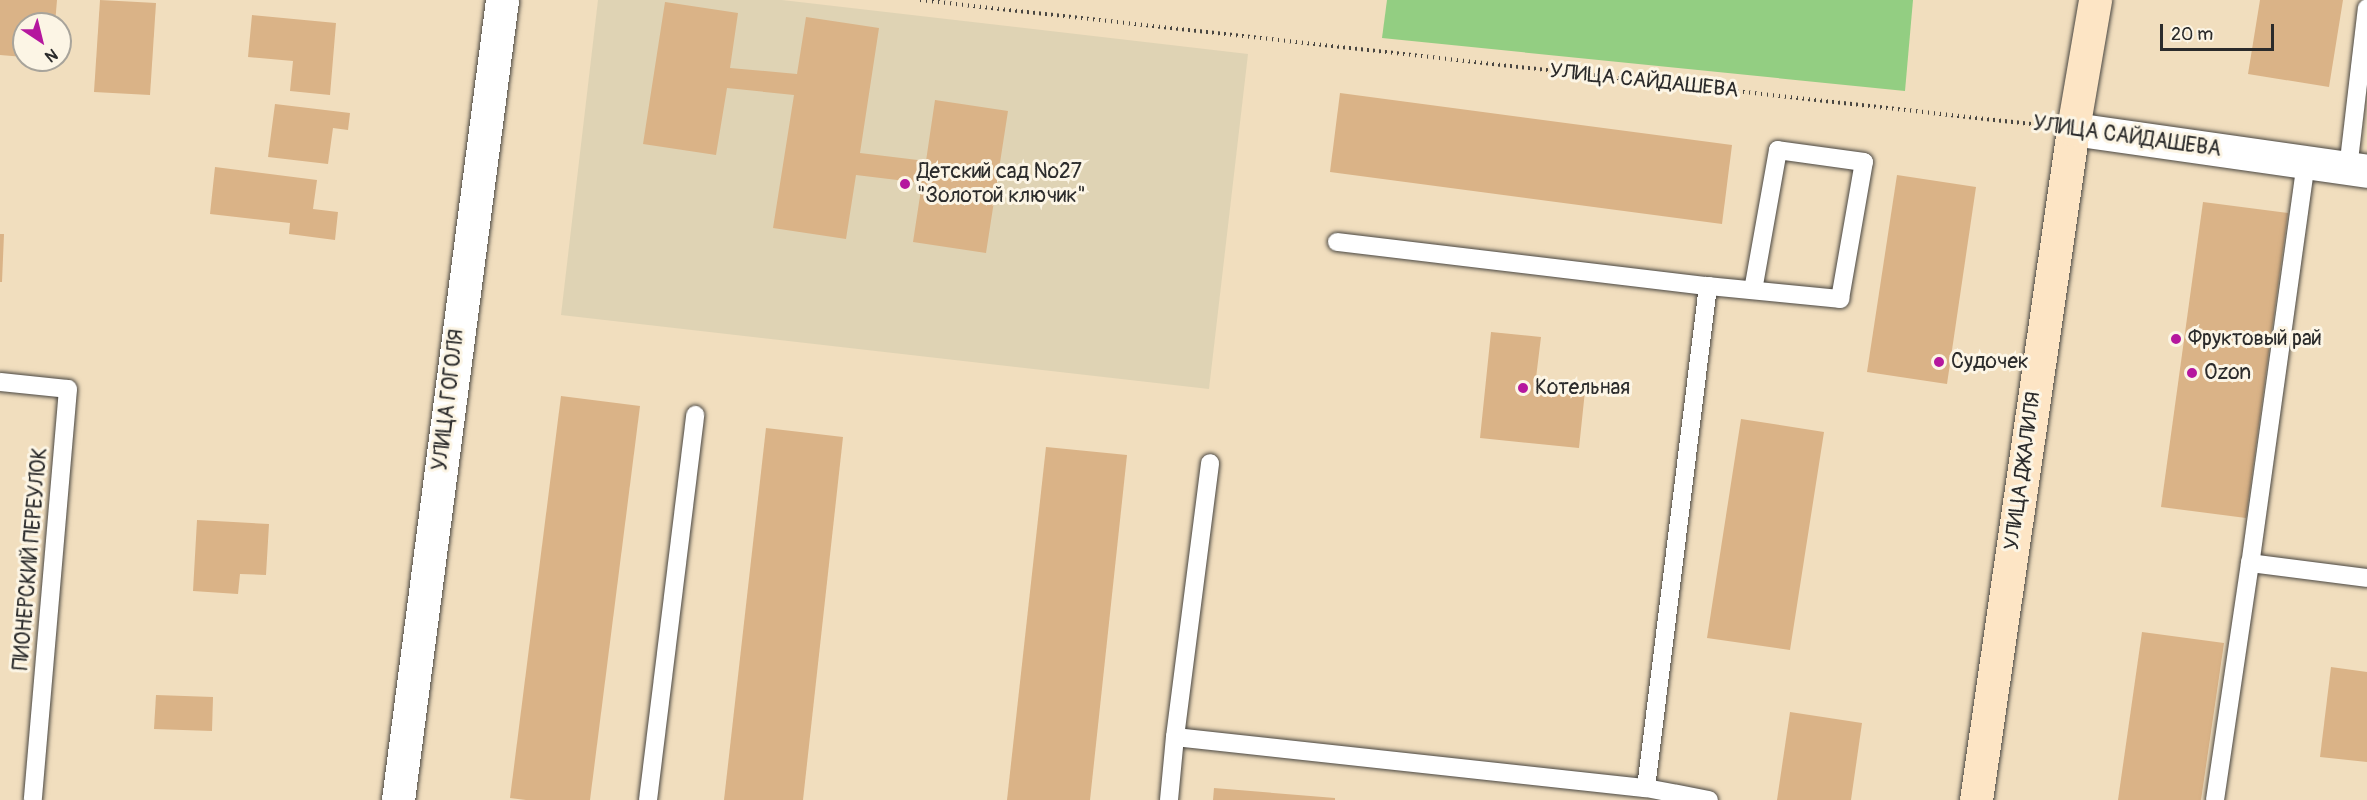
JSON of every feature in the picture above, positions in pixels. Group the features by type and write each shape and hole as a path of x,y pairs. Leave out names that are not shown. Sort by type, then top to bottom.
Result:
{"main road":[{"name":"УЛИЦА ДЖАЛИЛЯ","path":"1976,800 2073,129 2095,0"}],"street":[{"name":"УЛИЦА ГОГОЛЯ","path":"398,800 502,0"},
{"name":"УЛИЦА САЙДАШЕВА","path":"2073,129 2357,170"}],"lane":[{"path":"2357,170 2367,8"},
{"path":"1337,242 1708,286 1840,299 1864,162 1778,150 1753,290"},
{"path":"2215,800 2306,162"},
{"path":"1646,788 1708,286"},
{"name":"ПИОНЕРСКИЙ ПЕРЕУЛОК","path":"0,382 68,389 33,800"},
{"path":"648,800 695,415"},
{"path":"1169,800 1210,463"},
{"path":"2250,563 2367,578"},
{"path":"1175,737 1646,788 1708,800"}],"path":[{"name":"УЛИЦА САЙДАШЕВА","path":"920,0 2073,129"}],"shaded area":[{"name":"Детский сад №27 \"Золотой ключик\"","path":"598,0 782,0 1248,54 1209,389 561,315"}],"green space":[{"path":"1387,0 1913,0 1905,91 1382,38"}],"building":[{"path":"0,0 57,0 56,12 12,12 12,56 0,55"},
{"path":"100,0 156,3 150,95 94,92"},
{"path":"2260,0 2343,0 2329,87 2248,74"},
{"path":"665,2 738,13 730,68 797,74 806,17 879,28 860,153 926,161 935,100 1008,111 986,253 913,242 922,183 856,175 846,239 773,228 794,95 727,88 716,155 643,144"},
{"path":"252,15 336,23 330,95 290,91 293,61 248,57"},
{"path":"1340,93 1732,145 1722,224 1330,172"},
{"path":"275,104 350,113 348,130 333,128 328,164 268,157"},
{"path":"215,167 317,180 313,209 338,212 335,240 289,234 290,223 210,214"},
{"path":"1897,175 1976,187 1947,384 1867,372"},
{"path":"2203,202 2288,213 2246,518 2161,507"},
{"path":"0,234 4,234 2,282 0,282"},
{"name":"Котельная","path":"1491,332 1541,337 1535,386 1585,391 1579,448 1480,438"},
{"path":"561,396 640,406 590,800 526,800 510,798"},
{"path":"1741,419 1824,432 1790,650 1707,638"},
{"path":"766,428 843,437 803,800 724,800"},
{"path":"1046,447 1127,455 1090,800 1007,800"},
{"path":"197,520 269,524 266,575 240,574 238,594 193,591"},
{"path":"2142,632 2224,643 2201,800 2118,800"},
{"path":"2331,667 2367,672 2367,762 2320,757"},
{"path":"156,695 213,697 212,731 154,729"},
{"path":"1790,712 1862,723 1851,800 1777,800"},
{"path":"1214,788 1335,798 1335,800 1213,800"}],"place":[{"name":"Детский сад №27 \"Золотой ключик\"","path":"905,184"},
{"name":"Фруктовый рай","path":"2176,339"},
{"name":"Судочек","path":"1939,362"},
{"name":"Ozon","path":"2192,373"},
{"name":"Котельная","path":"1523,388"}]}
